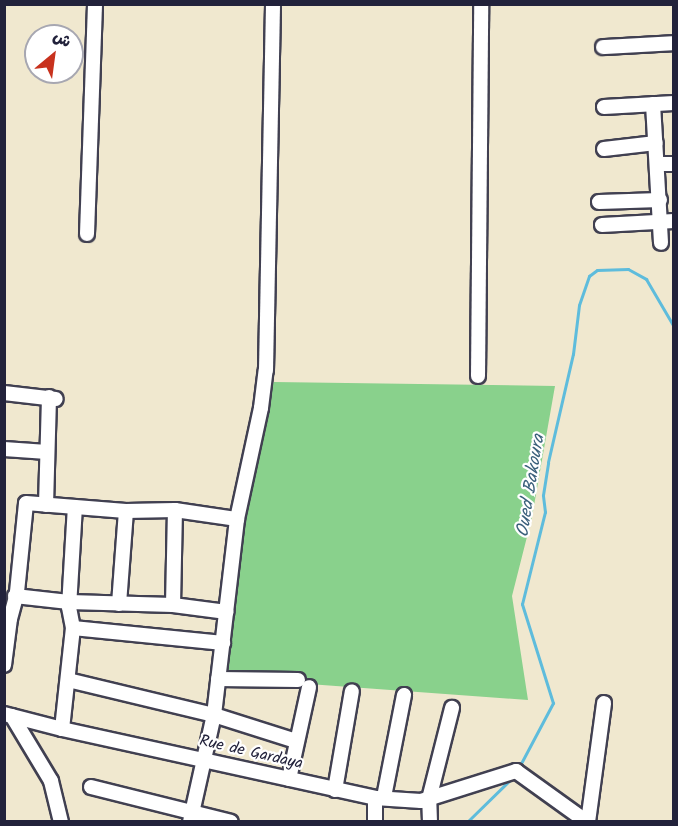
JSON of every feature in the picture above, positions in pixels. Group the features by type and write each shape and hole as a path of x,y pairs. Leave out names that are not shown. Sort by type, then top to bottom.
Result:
{"street":[{"path":"87,234 94,4"},
{"path":"192,818 213,715 228,612 237,519 261,408 266,370 273,4"},
{"path":"478,376 481,4"},
{"path":"603,47 674,43"},
{"path":"604,107 674,103"},
{"path":"653,104 660,201 667,222 661,243"},
{"path":"604,149 656,143"},
{"path":"658,164 674,164"},
{"path":"599,202 660,201"},
{"path":"602,225 667,222"},
{"path":"4,393 53,398 47,452 46,505"},
{"path":"4,449 47,452"},
{"path":"4,665 26,503 126,511 175,510 237,519"},
{"path":"62,729 73,628 69,602 75,507"},
{"path":"173,605 175,510"},
{"path":"119,604 126,511"},
{"path":"15,596 69,602 173,605 228,612"},
{"path":"73,628 223,643"},
{"path":"218,679 304,683 289,779"},
{"path":"68,680 213,715 296,741"},
{"path":"335,790 352,691"},
{"path":"375,822 404,695"},
{"path":"587,822 604,703"},
{"path":"430,822 429,799 452,708"},
{"path":"8,715 51,781 61,822"},
{"name":"Rue de Gardaya","path":"8,715 62,729 379,798 421,801 516,771 587,822"},
{"path":"91,788 192,818 231,822"}],"green space":[{"path":"274,382 555,386 532,517 512,596 528,700 228,678 241,520 261,408"}],"waterway":[{"name":"Oued Bakoura","path":"518,769 553,703 522,604 545,512 543,495 548,462 573,354 579,305 589,276 597,270 628,269 646,279 674,327"},
{"name":"Oued Bakoura","path":"467,822 513,777"}]}
